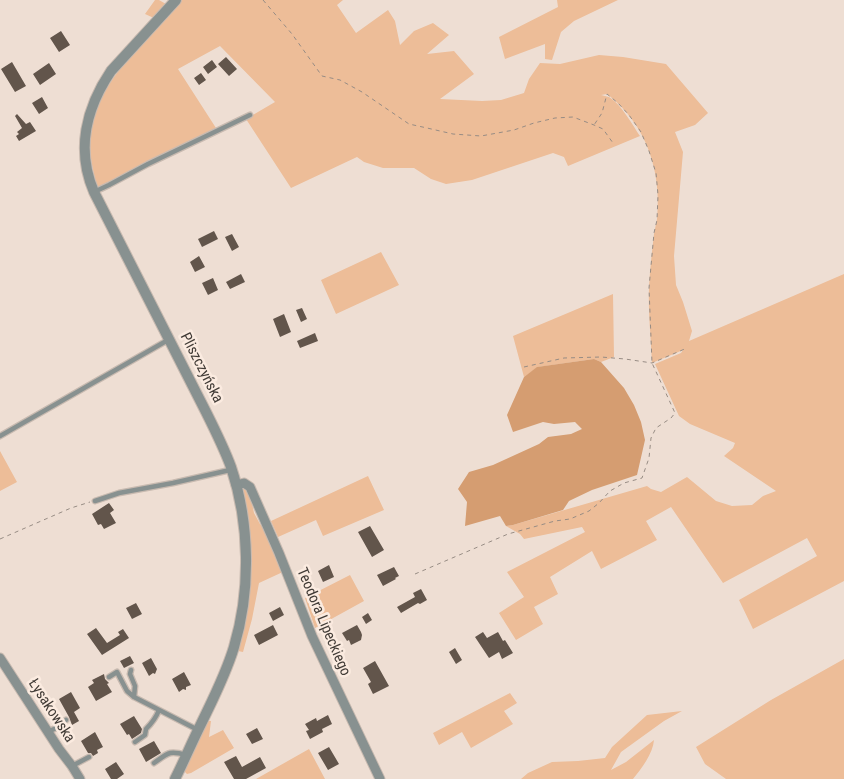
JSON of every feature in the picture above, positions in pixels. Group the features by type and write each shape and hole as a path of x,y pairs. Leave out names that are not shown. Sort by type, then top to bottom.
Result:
{"street":[{"name":"Pliszczyńska","path":"175,779 214,697 231,656 240,624 246,569 242,515 232,469 218,436 94,192 86,169 85,152 87,124 98,92 111,71 176,0"},
{"name":"Teodora Lipeckiego","path":"236,485 244,483 250,487 312,636 380,779"},
{"name":"Łysakowska","path":"0,658 80,779"}],"lane":[{"path":"94,192 250,115"},
{"path":"0,436 169,339"},
{"path":"95,500 119,492 173,484 232,469"},
{"path":"130,670 135,686 134,696"},
{"path":"109,677 118,672 127,691 198,730"},
{"path":"135,742 145,735 146,729 156,718 159,710"},
{"path":"48,732 66,720"},
{"path":"154,763 166,754 175,752 186,755"},
{"path":"72,766 89,758"}],"path":[{"path":"263,0 292,34 322,76 340,80 362,92 409,124 453,134 481,136 514,130 554,118 573,117 603,129 614,143"},
{"path":"414,574 508,534 555,520 570,519 589,511 610,491 624,483 642,478 649,458 651,438 656,428 675,413 652,363 649,288 657,220 658,195 656,173 641,132 630,116 607,94 602,113 594,125"},
{"path":"524,367 564,358 601,357 652,363 687,348"},
{"path":"0,539 71,508 95,500"}],"shaded area":[{"path":"155,0 166,4 156,19 145,14"},
{"path":"179,0 343,0 337,5 356,33 388,10 395,21 400,45 414,31 433,23 449,35 427,54 454,51 474,74 440,99 501,100 524,93 529,79 540,63 560,64 599,55 666,64 708,113 695,125 675,132 683,152 674,256 676,285 692,331 689,341 844,274 844,581 753,629 739,600 817,556 807,538 723,583 671,507 646,521 657,540 601,569 592,551 550,577 558,594 534,607 543,624 516,640 499,613 524,597 507,572 585,532 582,527 524,539 520,534 506,526 647,486 661,492 687,477 716,501 732,506 752,505 763,496 776,491 724,456 733,448 735,443 690,424 679,416 655,364 681,353 683,350 652,363 649,287 658,201 654,166 641,134 621,106 607,94 601,95 609,97 618,104 640,136 568,166 564,157 553,153 472,180 446,184 431,179 414,168 383,168 364,162 357,157 291,188 246,119 275,102 220,46 178,69 216,128 103,187 97,187 91,161 90,145 94,116 99,103 122,66"},
{"path":"557,0 618,0 574,21 561,32 552,60 545,59 545,44 505,59 499,37 558,7"},
{"path":"381,252 399,285 336,314 321,280"},
{"path":"613,294 614,357 601,362 594,359 538,367 524,377 513,336"},
{"path":"594,359 601,362 624,388 641,422 645,440 637,475 592,490 569,501 563,510 513,525 506,526 500,516 465,526 467,502 458,489 469,472 493,465 539,444 548,437 571,434 582,429 575,422 554,424 543,422 513,432 507,415 524,377 537,367"},
{"path":"0,451 17,482 0,491"},
{"path":"368,476 384,510 323,536 316,520 278,537 271,521"},
{"path":"242,489 245,489 250,494 254,513 268,533 285,571 259,583 243,652 238,651 244,624"},
{"path":"350,575 364,601 315,628 305,598"},
{"path":"844,659 844,779 726,779 705,764 696,747 771,700"},
{"path":"510,693 517,703 504,711 513,724 471,748 462,732 439,745 433,733"},
{"path":"682,711 664,721 621,752 611,770 626,762 654,740 649,756 633,779 521,779 528,773 552,762 605,758 612,747 647,715"},
{"path":"207,721 211,721 209,737 223,730 234,748 187,774 184,771"},
{"path":"309,749 325,779 256,779"}],"building":[{"path":"61,31 70,45 59,52 50,38"},
{"path":"226,57 237,69 229,76 218,64"},
{"path":"212,60 217,67 208,74 203,67"},
{"path":"12,62 26,86 15,92 1,69"},
{"path":"49,63 56,74 40,85 33,74"},
{"path":"201,73 206,80 199,85 194,78"},
{"path":"42,97 48,108 39,114 32,103"},
{"path":"17,114 26,124 30,122 36,131 19,141 16,136 19,134 17,132 22,128 15,116"},
{"path":"214,231 218,239 202,247 198,239"},
{"path":"232,234 239,247 232,251 225,237"},
{"path":"199,256 205,267 195,272 190,262"},
{"path":"241,274 245,282 230,289 226,282"},
{"path":"213,278 218,290 208,295 202,283"},
{"path":"302,308 307,319 301,322 296,310"},
{"path":"284,314 291,332 280,337 273,319"},
{"path":"315,333 318,341 300,348 297,341"},
{"path":"109,503 114,510 110,513 116,523 104,529 101,524 98,525 92,514"},
{"path":"370,526 384,550 372,557 358,532"},
{"path":"329,565 334,577 323,582 318,571"},
{"path":"394,567 399,576 383,586 377,575"},
{"path":"421,589 427,600 401,613 397,607 415,597 413,593"},
{"path":"136,603 142,614 132,619 126,608"},
{"path":"280,607 284,615 273,621 269,613"},
{"path":"368,613 372,620 366,624 362,617"},
{"path":"273,625 278,635 259,645 254,635"},
{"path":"357,625 362,635 361,640 351,645 342,633"},
{"path":"96,628 107,643 120,635 118,632 123,629 129,638 102,655 87,634"},
{"path":"483,632 487,638 498,632 513,653 502,659 499,652 489,658 475,637"},
{"path":"455,648 462,660 456,664 449,652"},
{"path":"130,656 134,663 124,668 120,661"},
{"path":"151,658 157,669 155,674 153,673 149,676 142,663"},
{"path":"375,661 389,686 373,694 368,684 371,682 363,668"},
{"path":"184,672 191,685 186,687 186,690 183,689 179,692 172,679"},
{"path":"104,674 112,692 96,701 88,687 94,683 92,680"},
{"path":"71,692 80,708 74,712 79,721 72,725 59,699"},
{"path":"328,715 332,724 322,729 323,732 310,739 306,731 309,730 305,724 316,718 317,721"},
{"path":"134,716 142,729 141,733 132,739 120,724"},
{"path":"257,728 263,739 252,744 246,734"},
{"path":"95,732 103,747 97,750 98,753 93,756 91,753 88,753 81,741"},
{"path":"154,741 161,753 146,762 139,749"},
{"path":"329,747 339,764 328,770 318,753"},
{"path":"236,756 242,767 260,757 266,768 246,779 234,779 224,762"},
{"path":"116,762 124,774 117,779 111,779 105,769"}]}
